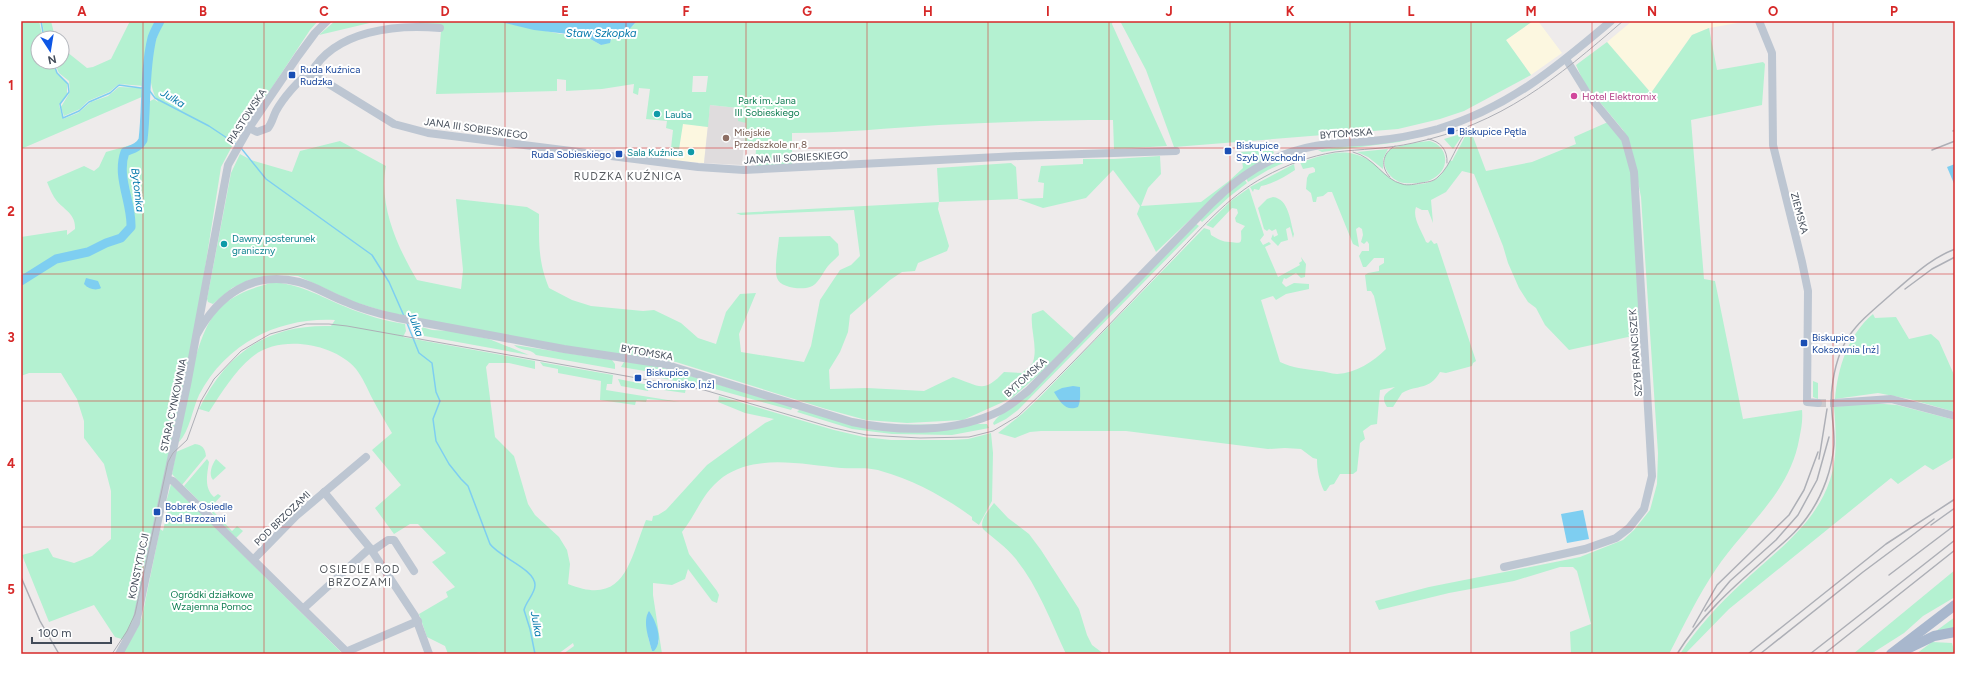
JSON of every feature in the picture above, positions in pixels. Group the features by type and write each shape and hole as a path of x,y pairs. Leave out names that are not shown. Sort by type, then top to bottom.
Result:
{"main road":[{"path":"1890,654 1955,605"},
{"path":"1902,652 1955,612"},
{"path":"1902,652 1934,636 1955,632"}],"street":[{"name":"PIASTOWSKA","path":"214,236 229,162 249,128 302,50 315,33 327,21"},
{"name":"BYTOMSKA","path":"353,305 374,313 411,321 557,348 664,364 845,420 869,425 928,428 968,423 1001,410 1028,391 1211,204 1227,189 1252,171 1286,154 1309,147 1400,138 1456,123 1512,97 1540,79 1611,21"},
{"name":"ZIEMSKA","path":"1759,21 1772,53 1773,145 1808,291 1807,402 1818,403"},
{"path":"249,128 257,132 268,128 284,99 304,77 311,73 334,48 350,39 377,31 406,26 440,28"},
{"name":"SZYB FRANCISZEK","path":"1504,567 1585,549 1616,538 1629,528 1644,509 1652,476 1634,172 1625,139 1587,93 1566,59"},
{"name":"JANA III SOBIESKIEGO","path":"311,73 315,74 394,124 428,133 698,167 744,170 1026,155 1176,151"},
{"name":"STARA CYNKOWNIA","path":"167,479 197,334 214,236"},
{"name":"STARA CYNKOWNIA","path":"197,334 207,317 221,301 240,288 261,280 273,279 298,282 353,305"},
{"path":"1834,403 1892,400 1955,416"},
{"name":"POD BRZOZAMI","path":"254,559 296,516 366,456"},
{"name":"POD BRZOZAMI","path":"167,479 172,480 349,653 418,621"},
{"name":"KONSTYTUCJI","path":"119,654 136,622 167,479"},
{"name":"POD BRZOZAMI","path":"324,492 371,549 418,621 429,654"},
{"path":"304,608 371,549 388,540 394,540 414,572"}],"shaded area":[{"path":"1533,21 1538,21 1562,53 1531,75 1506,40"},
{"path":"1632,21 1749,21 1709,28 1692,35 1651,93 1607,42"},
{"name":"Miejskie Przedszkole nr 8","path":"710,105 738,108 746,123 742,165 704,163"},
{"path":"682,123 708,127 704,163 667,160 668,152 679,153"}],"green space":[{"path":"21,21 39,21 41,30 30,30 30,70 55,70 57,74 67,82 67,94 59,105 63,119 78,113 91,102 108,96 119,87 143,88 144,96 21,149"},
{"path":"42,21 51,21 53,30 44,30"},
{"path":"130,21 158,21 149,45 144,86 119,84 109,92 88,101 80,109 64,116 61,107 70,92 69,81 59,73 58,70 70,70 70,54 87,68 111,59"},
{"path":"163,21 318,21 310,30 269,92 239,133 221,167 196,325 134,621 125,640 115,637 94,605 49,622 22,555 48,548 53,557 74,563 92,556 111,539 111,491 104,464 84,438 84,421 77,399 61,373 29,373 21,376 21,237 67,230 67,235 75,229 75,223 71,215 54,197 47,182 84,166 94,171 99,167 106,152 138,143 142,131 143,112 145,107 154,99 158,102 153,92 150,72 155,41"},
{"path":"335,21 378,21 319,35"},
{"name":"Park im. Jana III Sobieskiego","path":"423,21 496,21 561,34 585,36 601,45 625,32 637,21 1113,21 1112,24 1167,146 1114,149 1113,120 1026,121 939,125 792,133 792,164 755,167 756,149 744,149 746,123 738,121 738,108 710,105 708,127 683,124 679,149 671,148 673,130 666,128 667,121 646,119 650,89 639,88 638,95 633,93 634,84 602,89 566,91 566,80 557,79 557,91 436,94 441,31 415,24","holes":["693,76 708,76 706,92 692,92"]},
{"path":"1120,21 1533,21 1506,40 1531,75 1464,111 1440,119 1398,129 1174,147 1146,70"},
{"path":"1709,28 1717,70 1763,62 1765,64 1762,105 1691,120 1704,279 1715,281 1743,419 1802,410 1799,440 1794,459 1786,477 1765,509 1727,553 1709,579 1669,654 1571,654 1570,632 1591,624 1577,571 1573,567 1560,567 1514,581 1449,593 1379,610 1375,601 1429,587 1580,557 1623,540 1634,530 1650,510 1657,484 1658,453 1641,197 1631,146 1623,130 1584,83 1576,65 1607,42 1651,93 1692,35"},
{"path":"1608,122 1619,134 1626,151 1633,184 1641,310 1637,335 1569,350 1545,325 1536,308 1528,302 1519,288 1474,174 1462,171 1446,192 1431,200 1433,223 1428,210 1422,210 1416,207 1415,216 1426,242 1428,243 1431,240 1434,244 1437,243 1476,361 1472,366 1446,373 1440,372 1432,382 1427,385 1402,393 1393,407 1387,407 1384,397 1395,387 1380,390 1377,424 1371,425 1363,431 1365,439 1360,443 1357,471 1353,474 1340,474 1334,484 1330,485 1326,491 1324,491 1320,479 1317,459 1313,458 1301,449 1268,449 1126,431 1041,431 1030,432 1015,438 998,433 1039,398 1204,228 1210,230 1211,235 1220,240 1236,243 1240,242 1241,231 1245,226 1236,222 1235,218 1238,213 1237,209 1232,208 1213,228 1206,225 1232,200 1249,188 1264,235 1260,240 1263,245 1269,242 1271,244 1265,247 1278,277 1300,265 1299,263 1302,261 1301,257 1306,264 1305,277 1301,278 1296,273 1286,279 1284,278 1282,283 1286,287 1294,283 1309,284 1309,289 1286,294 1276,300 1273,296 1261,300 1280,362 1289,366 1324,371 1332,374 1351,372 1364,366 1386,349 1374,296 1371,291 1367,291 1365,275 1379,271 1379,266 1384,263 1384,258 1374,258 1366,267 1363,267 1359,256 1362,251 1369,251 1369,244 1367,241 1364,244 1361,242 1363,235 1362,229 1359,227 1356,229 1359,247 1353,244 1332,192 1328,192 1323,196 1317,197 1316,202 1313,202 1311,193 1306,189 1307,178 1309,174 1315,172 1315,169 1313,167 1303,169 1300,162 1334,153 1354,154 1372,162 1391,179 1399,183 1408,185 1421,184 1436,179 1442,173 1450,160 1452,161 1468,131 1472,134 1486,171 1532,162 1576,144 1574,137"},
{"path":"1438,132 1399,142 1322,152 1318,150"},
{"path":"1464,133 1453,149 1444,139"},
{"path":"340,141 386,166 384,181 385,196 391,226 403,254 417,280 461,289 463,270 456,199 527,207 539,214 539,243 541,260 549,288 572,300 591,306 643,311 654,310 681,323 698,338 716,344 726,312 740,294 756,293 739,334 741,352 804,362 811,346 820,300 840,270 851,265 860,256 854,210 741,215 736,213 939,202 938,209 949,246 947,251 918,263 915,271 902,272 890,280 850,315 848,332 840,352 829,370 830,389 867,388 924,391 953,377 975,385 986,386 997,379 1004,372 1022,373 1033,362 1035,350 1032,314 1043,310 1074,338 1044,370 1012,398 963,420 907,423 866,420 676,362 559,346 390,313 354,302 298,276 280,275 249,280 232,288 213,304 208,302 207,299 231,173 240,154 251,160 292,172 300,151"},
{"path":"1430,141 1441,147 1444,152 1445,163 1439,174 1428,181 1420,183 1404,183 1389,174 1386,169 1385,159 1391,149 1398,146"},
{"path":"1388,149 1383,159 1383,169 1368,157 1357,152"},
{"path":"1270,150 1274,153 1218,193 1156,252 1137,214 1140,206 1113,170 1086,198 1043,208 1018,199 1043,198 1044,183 1038,182 1041,166 1083,164 1083,159 1114,159 1160,156 1161,174 1148,188 1141,206 1201,202 1229,181 1243,168 1241,152"},
{"path":"1286,158 1292,159 1268,170 1248,182 1246,178 1273,163"},
{"path":"1011,163 1016,167 1018,199 939,202 937,168"},
{"path":"1294,164 1295,170 1283,178 1261,186 1259,190 1254,189 1253,192 1250,187"},
{"path":"1244,179 1247,183 1229,197 1202,222 1200,220 1213,206"},
{"path":"1273,197 1278,199 1286,206 1294,234 1293,238 1290,227 1286,229 1288,240 1281,242 1278,246 1271,239 1273,234 1274,237 1278,235 1276,229 1272,231 1269,229 1267,231 1264,229 1258,208 1267,199"},
{"path":"1195,223 1199,226 1018,410 1006,419 994,425 993,423 996,419"},
{"path":"830,236 838,244 839,255 828,266 813,286 797,288 787,286 779,281 776,274 776,258 779,237"},
{"path":"274,282 295,286 312,292 360,313 405,324 406,331 403,337 535,361 535,369 509,363 489,363 486,367 495,437 514,456 528,504 535,515 559,537 567,550 570,564 568,584 587,590 602,590 613,585 622,576 629,565 646,520 652,521 653,516 666,510 707,465 765,423 774,419 745,413 718,402 719,396 834,430 864,437 891,440 951,440 968,439 991,433 993,453 992,501 979,525 972,520 972,517 940,496 905,479 876,470 781,462 751,465 736,470 723,477 716,483 682,532 689,554 719,595 717,603 712,601 688,569 685,579 672,585 653,583 653,595 662,654 563,654 574,646 573,643 558,654 481,654 480,652 471,654 448,654 445,646 427,637 419,614 448,597 446,592 455,587 432,562 446,553 418,524 410,524 394,534 375,508 401,485 372,450 392,433 356,369 346,360 321,348 291,344 277,346 263,350 252,357 229,383 209,412 199,409 210,389 222,372 236,358 252,346 269,337 288,330 331,326 335,320 314,320 293,323 255,337 238,348 223,361 210,377 199,395 186,432 179,442 188,389 198,348 205,330 214,315 224,304 248,290","holes":["647,613 659,641 657,646 652,651 648,637"]},
{"path":"1873,314 1875,318 1896,317 1909,339 1931,334 1939,341 1955,377 1955,412 1909,399 1878,393 1835,399 1836,387 1846,352 1864,322"},
{"path":"418,326 432,330 451,331 489,339 529,355 419,335 416,331"},
{"path":"514,345 612,360 615,364 615,369 536,355 531,351 516,347"},
{"path":"540,362 613,375 612,384 607,384 606,390 680,402 647,399 646,402 636,401 635,405 600,400 601,381 558,373 558,369 543,366"},
{"path":"624,362 654,365 793,407 791,410 715,389 651,376 651,372 621,367"},
{"path":"618,379 649,385 650,381 686,388 685,393 649,388 648,391 621,386"},
{"path":"1813,381 1818,383 1818,399 1813,397"},
{"path":"1872,403 1897,405 1955,420 1955,457 1933,470 1925,465 1898,484 1891,478 1729,609 1685,654 1680,654 1701,626 1733,591 1793,537 1815,511 1833,471 1836,434 1834,407"},
{"path":"800,409 851,425 987,424 989,428 952,435 892,434 852,429 797,412"},
{"path":"195,444 200,445 203,448 206,456 182,485 172,474 176,452"},
{"path":"207,459 209,462 207,485 214,497 218,494 221,496 208,510 184,486"},
{"path":"216,459 226,468 213,480 211,472"},
{"name":"Ogródki działkowe Wzajemna Pomoc","path":"171,484 343,654 122,654 137,629 142,617 160,529 163,531 168,509 165,506"},
{"path":"994,503 1008,518 1029,534 1041,550 1079,609 1087,635 1092,645 1104,654 1066,654 1044,604 1031,580 1008,550 983,529 983,519"},
{"path":"213,511 232,531 237,526 243,531 236,538 212,513"},
{"path":"1955,570 1955,597 1923,616 1904,633 1871,654 1853,654"},
{"path":"1955,617 1955,629 1936,631"},
{"path":"1932,642 1952,643 1955,654 1916,654"}],"water":[{"name":"Staw Szkopka","path":"496,21 637,21 623,36 611,39 610,43 601,45 585,36 534,30"},
{"path":"1955,164 1955,186 1947,167"},
{"path":"86,278 98,281 101,288 94,289 88,287 84,284"},
{"path":"1073,386 1080,387 1080,399 1078,407 1070,408 1061,402 1054,392 1062,388"},
{"path":"1583,510 1589,539 1567,543 1561,514"},
{"path":"649,611 656,625 659,637 657,647 654,651 652,651 646,625"}],"waterway":[{"path":"41,21 43,30"},
{"name":"Bytomka","path":"21,281 56,259 88,252 106,243 121,238 131,227 131,218 123,180 123,161 125,152 137,147 143,140 149,50 152,38 160,21"},
{"path":"56,70 68,84 69,92 60,104 63,118 79,111 89,102 110,93 119,85 141,88 146,87"},
{"name":"Julka","path":"146,74 149,90 155,98 209,126 236,144"},
{"name":"Julka","path":"241,148 266,179 372,255 389,282 404,316"},
{"name":"Julka","path":"407,323 419,353 432,363 436,392 440,401 433,419 436,441 449,464 468,486 490,544 501,554 523,568 533,579 535,588 524,610 530,629 535,654"}],"tunnel":[{"path":"1818,403 1834,403"}],"tram line":[{"path":"112,654 127,631 135,614 168,462 173,453 187,440 201,401 214,379 241,351 270,334 306,324 347,326 704,390 834,428 866,435 920,438 969,437 993,431 1018,416 1076,359 1214,215 1251,185 1281,169 1316,156 1335,152 1384,148 1413,143 1445,135 1474,124 1526,97 1551,80 1623,21"},
{"path":"1353,152 1373,163 1396,182 1407,185 1428,182 1436,179 1443,172 1461,140 1470,128"},
{"path":"1428,139 1440,144 1445,150 1447,163"},
{"path":"1390,177 1385,169 1384,160 1387,152 1395,146"}],"railway":[{"path":"1932,150 1955,141"},
{"path":"1677,654 1695,628 1706,616 1728,593 1794,533 1815,506 1826,481 1833,454 1834,438 1831,395 1835,370 1839,355 1845,342 1852,332 1871,312 1917,272 1938,257 1955,249"},
{"path":"1905,289 1932,269 1955,257"},
{"path":"1819,459 1827,409"},
{"path":"1705,611 1730,581 1776,540 1798,515 1817,480 1829,437"},
{"path":"1693,627 1717,585 1789,515 1804,490 1818,452"},
{"path":"1748,654 1886,544 1955,499"},
{"path":"1931,525 1955,508"},
{"path":"1760,654 1863,572 1934,519"},
{"path":"1889,575 1955,525"},
{"path":"1810,654 1955,540"},
{"path":"1824,654 1955,550"},
{"path":"21,577 40,621 59,654"}],"place":[{"name":"Ruda Kuźnica Rudzka","path":"292,75"},
{"name":"Hotel Elektromix","path":"1574,96"},
{"name":"Lauba","path":"657,114"},
{"name":"Biskupice Pętla","path":"1451,131"},
{"name":"Miejskie Przedszkole nr 8","path":"726,138"},
{"name":"Biskupice Szyb Wschodni","path":"1228,151"},
{"name":"Sala Kuźnica","path":"691,152"},
{"name":"Ruda Sobieskiego","path":"619,154"},
{"name":"Dawny posterunek graniczny","path":"224,244"},
{"name":"Biskupice Koksownia [nż]","path":"1804,343"},
{"name":"Biskupice Schronisko [nż]","path":"638,378"},
{"name":"Bobrek Osiedle Pod Brzozami","path":"157,512"}],"district":[{"name":"RUDZKA KUŹNICA","path":"628,176"},
{"name":"OSIEDLE POD BRZOZAMI","path":"360,575"}]}
